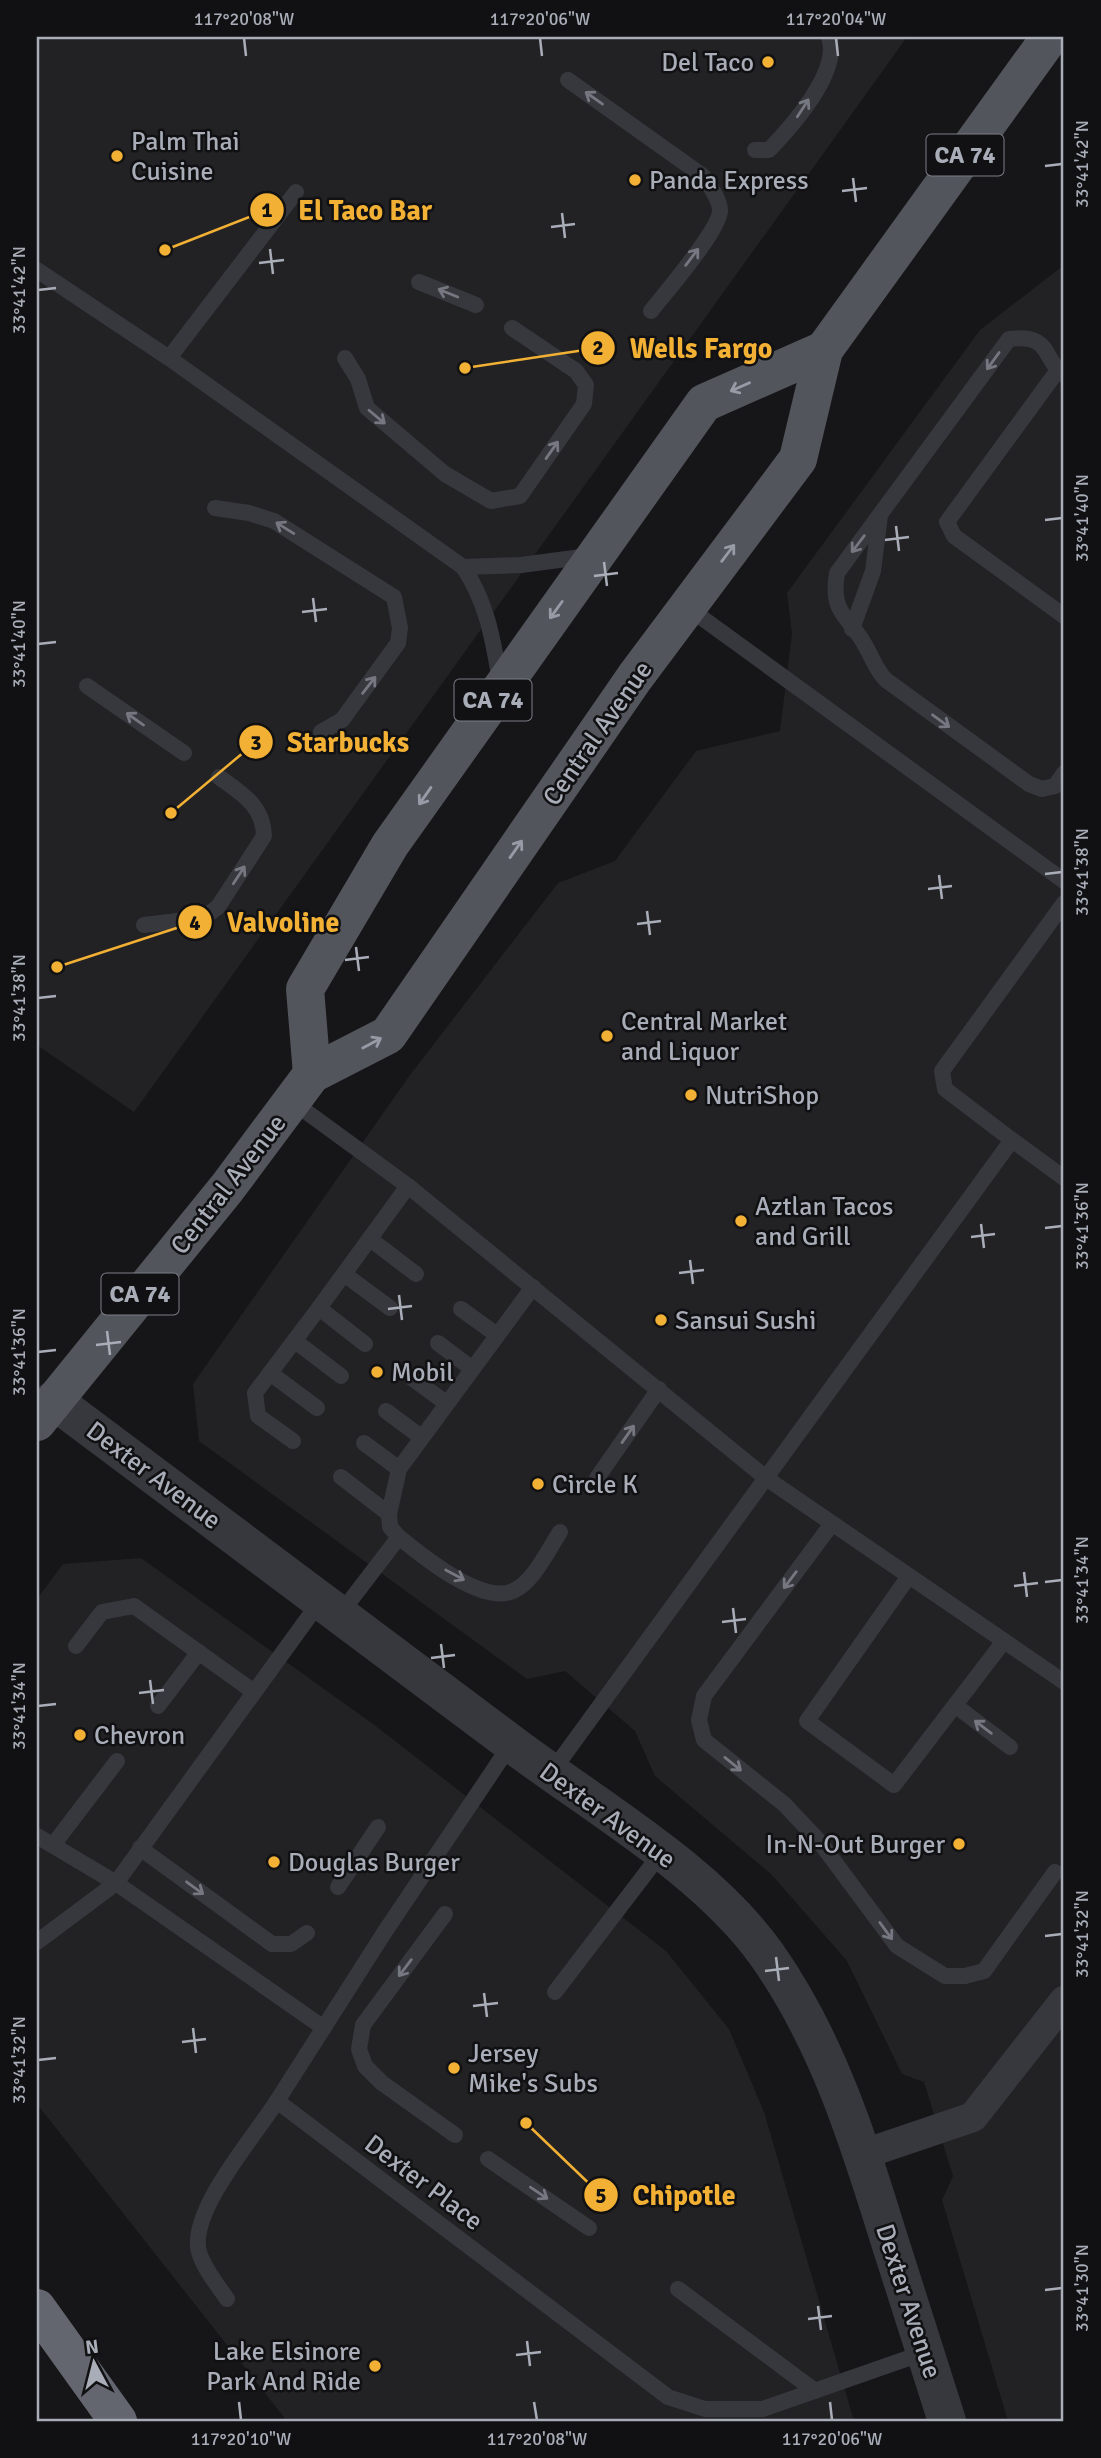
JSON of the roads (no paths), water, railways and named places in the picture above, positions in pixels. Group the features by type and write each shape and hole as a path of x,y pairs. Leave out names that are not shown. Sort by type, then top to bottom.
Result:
{"highway":[{"path":"37,2308 118,2421"}],"main road":[{"name":"Central Avenue","path":"42,1403 227,1188 302,1088 388,1035 635,677 798,459 824,350 1050,37"},
{"name":"CA 74","path":"302,1088 305,989 390,845 501,688 704,403 824,350"}],"street":[{"name":"Dexter Avenue","path":"42,1403 331,1607 511,1744 662,1852 737,1919 765,1952 814,2032 842,2094 864,2154 947,2421"},
{"path":"864,2154 973,2116 1064,2001"}],"lane":[{"path":"755,150 769,150 796,119 828,70 833,55 830,37"},
{"path":"568,80 703,176 715,195 720,211 713,230 651,311"},
{"path":"169,358 296,192"},
{"path":"37,270 169,358 463,567 476,587 484,609 501,688"},
{"path":"419,282 476,305"},
{"path":"345,358 358,379 367,408 445,474 491,501 507,500 520,496 584,404 586,385 576,371 512,328"},
{"path":"1064,616 954,536 947,522 1061,372 1049,350 1026,337 1009,339 837,573 834,594 840,614 886,680 1029,785 1042,789 1055,786 1064,773"},
{"path":"215,508 249,513 274,521 394,597 400,628 398,643 342,720 321,733"},
{"path":"852,628 873,571 880,515"},
{"path":"463,567 521,565 596,555"},
{"path":"687,607 1064,881"},
{"path":"87,686 184,752"},
{"path":"144,925 203,918 218,907 264,836 264,823 257,805 219,777"},
{"path":"1064,903 942,1071 945,1088 1064,1178"},
{"path":"302,1088 408,1186 766,1478 1064,1682"},
{"path":"551,1773 1012,1140"},
{"path":"293,1441 258,1416 255,1393 408,1186"},
{"path":"370,1239 416,1274"},
{"path":"344,1275 390,1308"},
{"path":"533,1287 399,1469 389,1514 390,1527 430,1562 486,1593 502,1594 514,1591 528,1579 560,1532"},
{"path":"319,1308 365,1344"},
{"path":"461,1308 498,1335"},
{"path":"295,1341 341,1376"},
{"path":"438,1343 471,1368"},
{"path":"270,1373 317,1408"},
{"path":"412,1378 446,1403"},
{"path":"597,1478 659,1389"},
{"path":"386,1411 421,1437"},
{"path":"364,1443 399,1469"},
{"path":"341,1477 389,1514"},
{"path":"831,1525 704,1696 699,1720 704,1741 784,1804 802,1822 897,1946 945,1976 965,1976 984,1970 1055,1872"},
{"path":"37,1941 116,1883 254,1692 399,1536"},
{"path":"909,1576 807,1721 894,1785 1004,1641"},
{"path":"76,1646 102,1612 134,1606 254,1692"},
{"path":"158,1706 199,1652"},
{"path":"956,1706 1010,1747"},
{"path":"227,2299 211,2276 199,2250 199,2225 208,2201 277,2101 511,1744"},
{"path":"52,1845 117,1761"},
{"path":"338,1887 378,1827"},
{"path":"37,1836 116,1883 324,2028"},
{"path":"140,1848 272,1944 290,1944 307,1933"},
{"path":"555,1992 662,1852"},
{"path":"445,1914 363,2025 359,2049 365,2066 382,2083 455,2135"},
{"name":"Dexter Place","path":"277,2101 668,2397 705,2409 763,2415 815,2391 926,2352"},
{"path":"488,2159 590,2228"},
{"path":"678,2289 815,2391"}],"place":[{"name":"Del Taco","path":"768,62"},
{"name":"Palm Thai Cuisine","path":"117,156"},
{"name":"Panda Express","path":"635,180"},
{"name":"El Taco Bar","path":"165,250"},
{"name":"Wells Fargo","path":"465,368"},
{"name":"Starbucks","path":"171,813"},
{"name":"Valvoline","path":"57,967"},
{"name":"Central Market and Liquor","path":"607,1036"},
{"name":"NutriShop","path":"691,1095"},
{"name":"Aztlan Tacos and Grill","path":"741,1221"},
{"name":"Sansui Sushi","path":"661,1320"},
{"name":"Mobil","path":"377,1372"},
{"name":"Circle K","path":"538,1484"},
{"name":"Chevron","path":"80,1735"},
{"name":"In-N-Out Burger","path":"959,1844"},
{"name":"Douglas Burger","path":"274,1862"},
{"name":"Jersey Mike's Subs","path":"454,2068"},
{"name":"Chipotle","path":"526,2123"},
{"name":"Lake Elsinore Park And Ride","path":"375,2366"}]}
